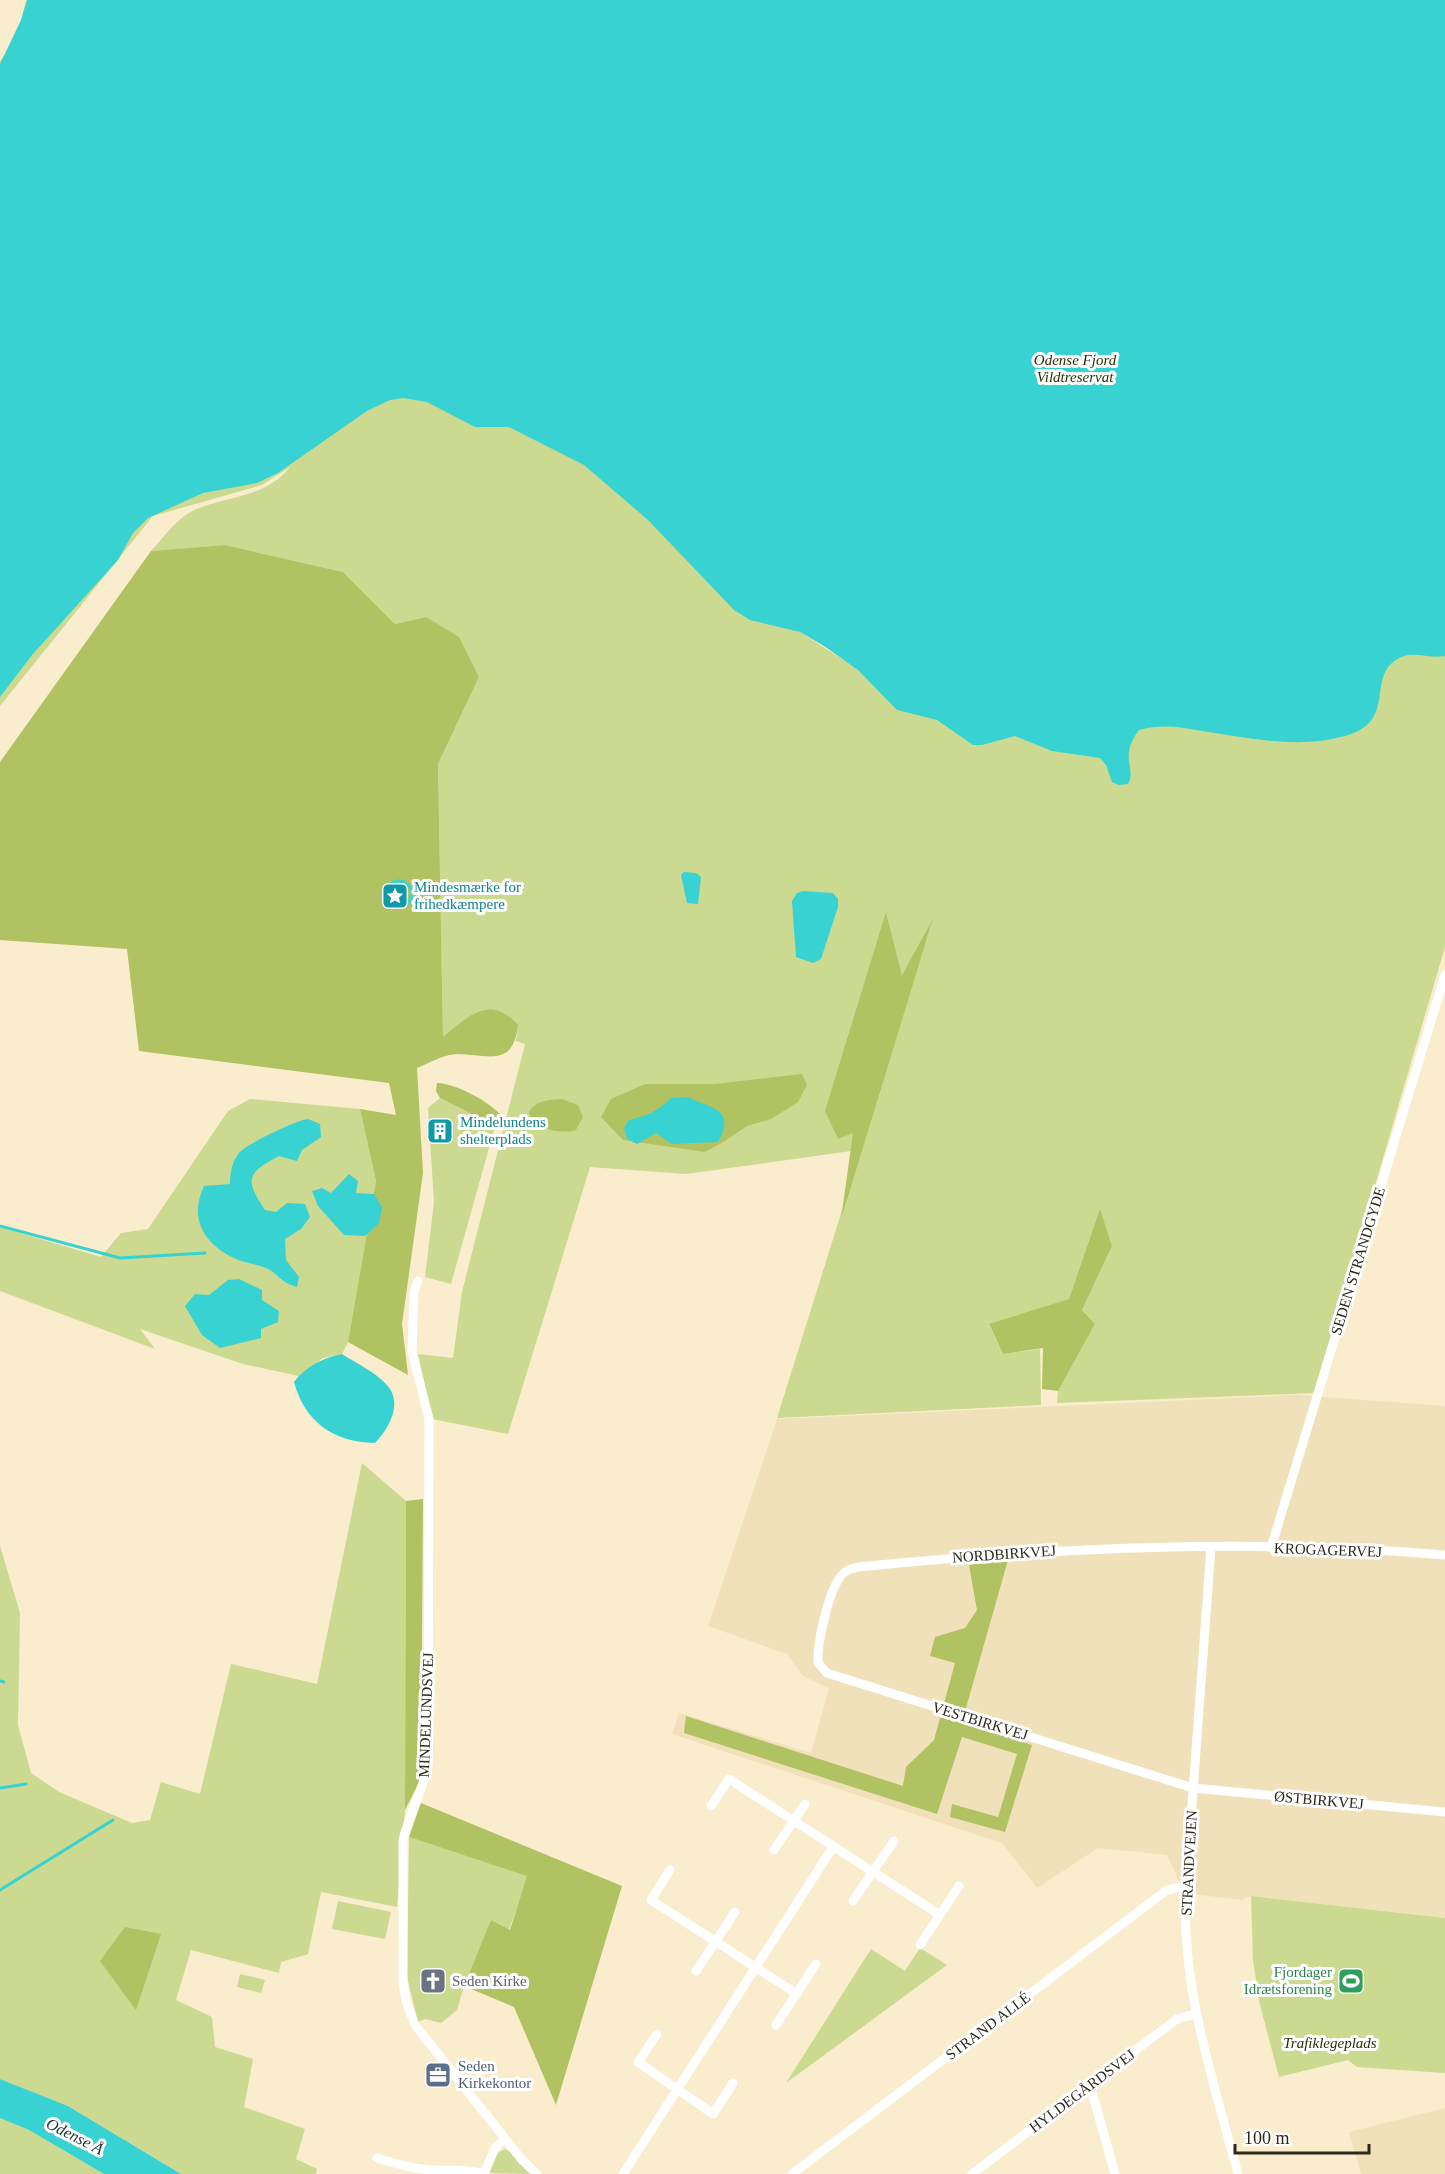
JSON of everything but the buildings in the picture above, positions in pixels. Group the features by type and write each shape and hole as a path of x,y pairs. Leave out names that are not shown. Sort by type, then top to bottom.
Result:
{"street":[{"name":"SEDEN STRANDGYDE","path":"1270,1548 1445,975"},
{"name":"MINDELUNDSVEJ","path":"418,1281 414,1292 412,1352 429,1419 428,1765 424,1785 406,1826 403,1840 403,1983 406,2001 415,2025 505,2139 537,2174"},
{"name":"KROGAGERVEJ","path":"1211,1547 1445,1555"},
{"name":"NORDBIRKVEJ","path":"826,1614 842,1576 845,1572 858,1567 1043,1550 1211,1547"},
{"name":"STRANDVEJEN","path":"1211,1547 1186,1886 1186,1931 1195,2014 1238,2174"},
{"name":"VESTBIRKVEJ","path":"826,1614 818,1663 828,1673 1193,1788"},
{"path":"711,1806 729,1779 940,1915"},
{"name":"ØSTBIRKVEJ","path":"1193,1788 1445,1812"},
{"path":"774,1850 805,1804"},
{"path":"853,1901 894,1841"},
{"path":"623,2174 833,1847"},
{"path":"670,1870 651,1900 797,1994"},
{"path":"920,1945 959,1886"},
{"name":"STRAND ALLÉ","path":"792,2174 1167,1890 1186,1886"},
{"path":"696,1971 735,1912"},
{"path":"776,2025 816,1964"},
{"name":"HYLDEGÅRDSVEJ","path":"972,2174 1177,2019 1195,2014"},
{"path":"657,2034 638,2062 713,2114 733,2083"},
{"path":"1090,2085 1114,2174"},
{"path":"377,2158 436,2172 459,2169 484,2174 495,2148 505,2139"},
{"path":"986,2164 988,2174"}],"shaded area":[{"path":"1297,1395 1445,1406 1445,1918 1251,1896 1241,1900 1185,1893 1167,1855 1098,1848 1037,1888 1002,1843 672,1734 679,1713 811,1753 829,1688 803,1676 787,1654 708,1626 777,1419"},
{"path":"1445,2108 1445,2174 1361,2174 1349,2132"}],"green space":[{"path":"26,0 1445,0 1445,947 1314,1393 1057,1403 1058,1391 1095,1324 1082,1310 1112,1246 1100,1210 1069,1299 989,1325 1003,1354 1040,1349 1041,1405 777,1418 932,923 902,975 886,913 851,1151 686,1174 590,1167 508,1434 432,1419 418,1354 453,1358 462,1292 525,1044 516,1041 518,1025 443,1038 438,764 479,677 426,617 395,624 343,572 225,545 151,551 173,526 192,511 260,490 281,477 290,467 262,485 153,516 0,706 0,61 18,36","holes":["788,625 839,652 842,659 800,632 781,627"]},
{"path":"225,545 343,572 395,624 426,617 459,637 479,677 438,764 443,1037 470,1016 488,1009 498,1011 518,1025 511,1048 504,1054 488,1056 452,1054 417,1068 423,1173 402,1324 408,1375 348,1342 376,1181 360,1109 396,1115 389,1083 139,1051 127,949 0,940 0,762 151,551"},
{"path":"886,912 902,975 933,919 841,1219 853,1133 838,1139 825,1111"},
{"path":"802,1074 807,1085 798,1102 771,1119 747,1126 705,1152 623,1140 601,1117 611,1099 645,1084 715,1084"},
{"path":"437,1083 462,1090 487,1103 500,1114 496,1123 490,1123 440,1098 436,1091"},
{"path":"440,1098 490,1123 496,1123 451,1284 425,1277 434,1202 428,1108"},
{"path":"250,1099 360,1109 376,1181 348,1342 342,1354 323,1358 299,1376 243,1364 140,1329 155,1349 0,1291 0,1227 101,1257 121,1233 148,1229 228,1111"},
{"path":"562,1099 578,1105 583,1117 576,1130 564,1132 553,1130 531,1121 529,1112 535,1105 543,1101"},
{"path":"1100,1209 1112,1246 1082,1310 1095,1324 1058,1391 1042,1389 1043,1348 1003,1354 989,1324 1069,1299"},
{"path":"362,1463 406,1501 405,1810 397,1907 321,1892 308,1954 281,1962 279,1973 191,1950 176,2000 212,2017 215,2047 253,2059 244,2107 305,2129 296,2159 317,2169 316,2174 181,2174 68,2106 0,2079 0,1546 20,1613 18,1725 31,1773 59,1792 132,1823 150,1820 161,1782 200,1794 231,1664 317,1684"},
{"path":"423,1499 421,1778 405,1810 406,1501"},
{"path":"1008,1560 962,1722 1032,1745 1005,1832 950,1817 952,1804 998,1817 1017,1754 962,1737 937,1814 684,1733 686,1716 903,1786 906,1767 934,1740 955,1663 930,1656 935,1637 965,1628 977,1610 969,1565"},
{"path":"421,1803 622,1886 556,2105 514,2007 464,1986 491,1920 510,1930 527,1876 409,1837"},
{"path":"409,1837 528,1876 509,1930 491,1921 464,1986 457,2010 441,2023 425,2019 418,2022 407,1976"},
{"name":"Fjordager Idrætsforening","path":"1251,1896 1445,1918 1445,2073 1357,2067 1348,2060 1279,2077 1259,2001 1253,1960"},
{"path":"338,1901 391,1912 385,1939 332,1929"},
{"path":"125,1927 161,1934 136,2010 100,1961"},
{"path":"920,1948 947,1965 786,2083 871,1949 905,1971"},
{"path":"240,1974 265,1980 261,1993 237,1987"},
{"path":"0,2118 29,2130 104,2174 0,2174"},
{"path":"505,2149 532,2174 491,2173 489,2171 494,2155"}],"water":[{"name":"Odense Fjord Vildtreservat","path":"27,0 1445,0 1445,656 1409,655 1392,663 1385,673 1373,718 1364,728 1348,735 1312,742 1294,742 1185,728 1156,727 1139,730 1130,748 1131,773 1128,784 1119,785 1112,782 1106,765 1100,758 1052,751 1015,736 982,745 973,745 937,720 897,710 858,670 824,646 800,632 750,620 734,610 648,520 584,465 509,427 475,427 427,402 403,398 390,400 367,411 278,473 257,483 203,493 148,518 133,533 118,560 32,655 0,697 0,64 21,20"},
{"path":"684,872 696,873 701,877 698,904 687,903 681,875"},
{"path":"803,891 833,893 838,899 838,907 821,959 813,963 796,957 792,901 797,893"},
{"path":"687,1097 713,1108 723,1116 723,1131 718,1142 672,1144 656,1133 637,1144 627,1139 624,1128 629,1120 652,1112 671,1098"},
{"path":"308,1119 320,1124 321,1137 302,1150 297,1161 279,1156 260,1167 252,1178 254,1191 265,1210 276,1212 287,1203 305,1204 310,1217 301,1229 285,1239 286,1260 299,1277 297,1287 286,1283 270,1270 234,1258 214,1245 202,1228 198,1209 204,1186 230,1184 233,1164 239,1153 272,1133"},
{"path":"349,1174 358,1181 356,1193 374,1194 382,1207 379,1223 365,1236 344,1235 318,1206 312,1191 322,1188 331,1193"},
{"path":"239,1279 262,1290 262,1300 279,1311 278,1322 261,1329 261,1338 220,1348 202,1335 185,1306 195,1294 209,1295 228,1280"},
{"path":"342,1354 386,1384 394,1399 389,1423 375,1443 346,1439 334,1434 313,1419 299,1396 294,1382 304,1371 328,1358"},
{"name":"Odense Å","path":"0,2079 68,2106 181,2174 104,2174 29,2130 0,2118"}],"waterway":[{"path":"399,881 408,885 412,894 408,903 399,907 390,903 386,894 390,885 399,881"},
{"path":"0,1226 120,1258 205,1253"},
{"path":"0,1681 4,1682"},
{"path":"0,1788 26,1784"},
{"path":"0,1890 113,1820"}],"place":[{"name":"Mindesmærke for frihedkæmpere","path":"395,896"},
{"name":"Mindelundens shelterplads","path":"440,1131"},
{"name":"Seden Kirke","path":"433,1981"},
{"name":"Fjordager Idrætsforening","path":"1351,1981"},
{"name":"Seden Kirkekontor","path":"438,2075"}],"park label":[{"name":"Trafiklegeplads","path":"1330,2043"}]}
